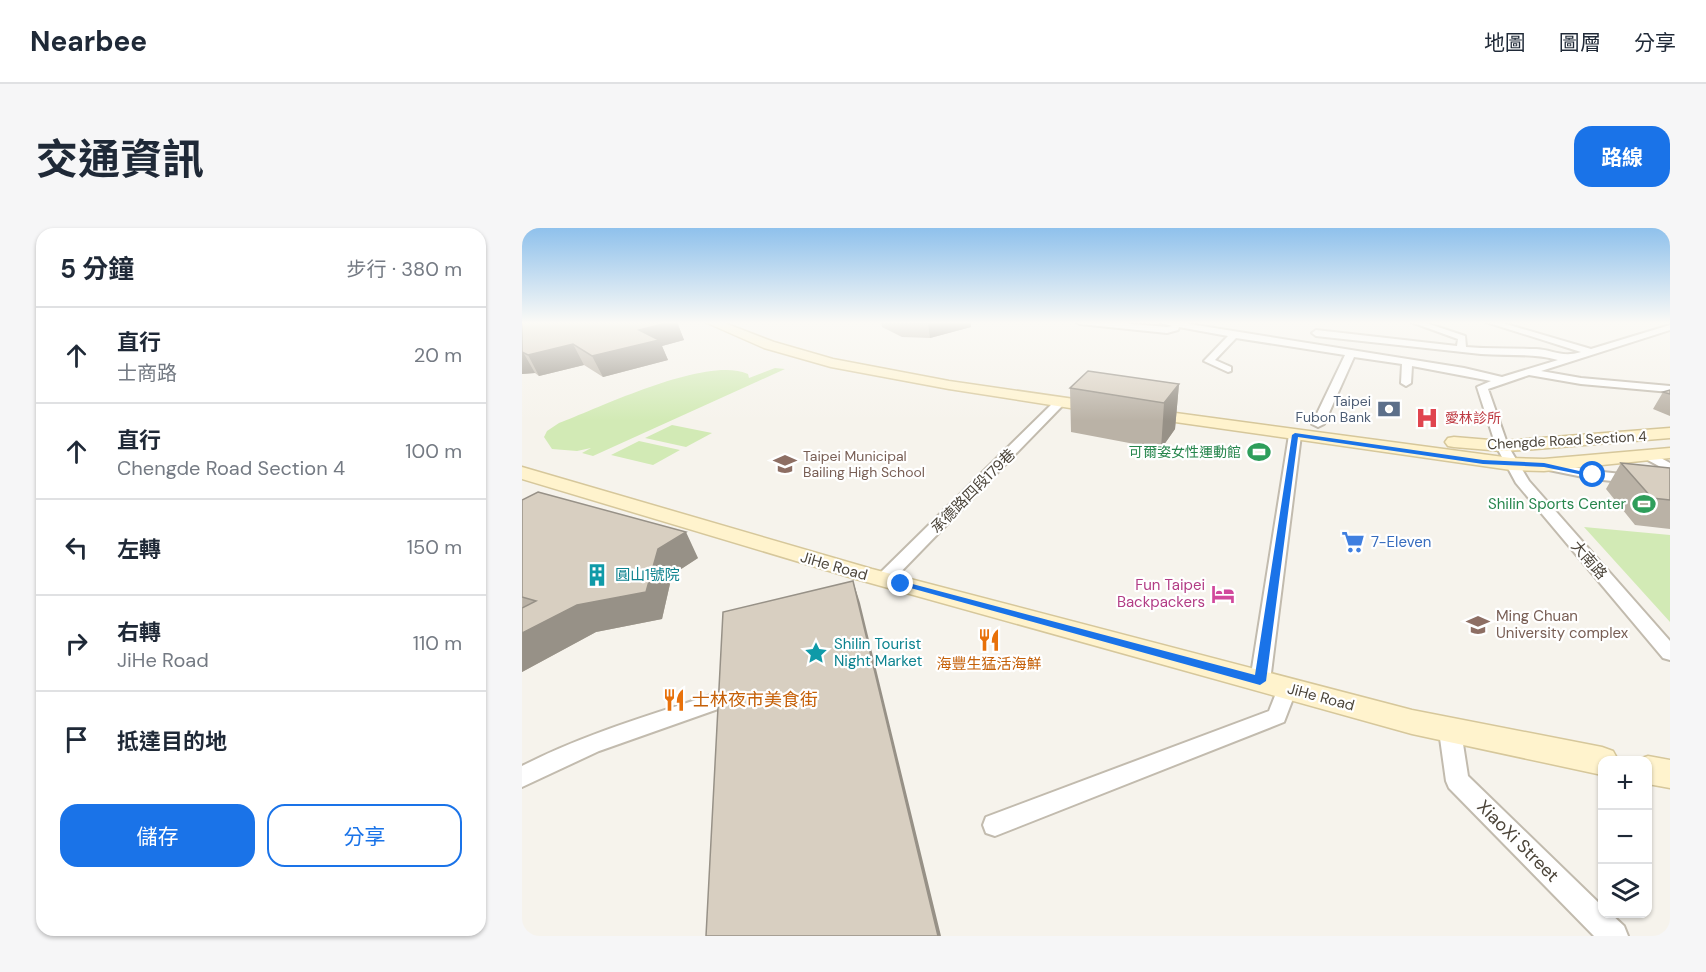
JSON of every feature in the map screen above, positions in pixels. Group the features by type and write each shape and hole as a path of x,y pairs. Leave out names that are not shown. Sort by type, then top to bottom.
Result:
{"main road":[{"name":"Chengde Road Section 4","path":"804,355 831,363 1060,402 1120,406"},
{"name":"Chengde Road Section 4","path":"865,355 1120,406 1295,435 1511,465 1544,465 1670,453"},
{"name":"Chengde Road Section 4","path":"1146,400 1468,444 1502,446 1670,433"},
{"name":"JiHe Road","path":"522,474 884,579 1273,684 1450,731 1598,760"},
{"path":"1652,771 1670,774"}],"street":[{"path":"1215,355 1209,361 1228,369"},
{"path":"1318,424 1350,355"},
{"path":"1364,355 1464,371 1501,381 1580,355"},
{"path":"1551,355 1568,359"},
{"path":"1406,383 1407,362"},
{"path":"1529,372 1581,381 1670,389"},
{"name":"大南路","path":"1501,381 1482,387 1502,446 1511,465 1523,483 1670,653"},
{"name":"承德路四段179巷","path":"884,579 1060,402"},
{"path":"995,825 1277,716 1273,684 1295,435"},
{"path":"1647,455 1670,468"},
{"path":"1544,465 1593,475 1670,483"},
{"path":"522,777 550,761 590,745 711,703"},
{"name":"XiaoXi Street","path":"1450,731 1457,781 1614,936"}],"green space":[{"path":"775,368 785,369 593,456 582,453 591,448 577,451 552,449 544,437 547,431 559,423 654,385 708,371 730,370 748,374 749,378"},
{"path":"672,425 712,433 686,447 645,438"},
{"path":"639,441 680,450 653,465 611,455"},
{"path":"1584,527 1670,535 1670,622"}],"building":[{"path":"1088,371 1179,384 1164,403 1070,388"},
{"path":"1621,463 1670,468 1670,500 1652,498"},
{"name":"圓山1號院","path":"538,492 686,532 658,549 646,592 577,605 522,633 522,608 536,601 522,597 522,500"},
{"path":"853,581 938,936 706,936 723,612"}],"place":[{"name":"Taipei Fubon Bank","path":"1389,409"},
{"name":"愛林診所","path":"1427,418"},
{"name":"可爾姿女性運動館","path":"1259,452"},
{"name":"Taipei Municipal Bailing High School","path":"785,464"},
{"name":"Shilin Sports Center","path":"1644,504"},
{"name":"7-Eleven","path":"1353,542"},
{"name":"圓山1號院","path":"597,575"},
{"name":"Fun Taipei Backpackers","path":"1223,594"},
{"name":"Ming Chuan University complex","path":"1478,625"},
{"name":"海豐生猛活海鮮","path":"989,640"},
{"name":"Shilin Tourist Night Market","path":"816,653"},
{"name":"士林夜市美食街","path":"674,700"}],"route":[{"path":"901,584 1260,681 1295,435 1483,462 1544,465 1593,475"}]}
